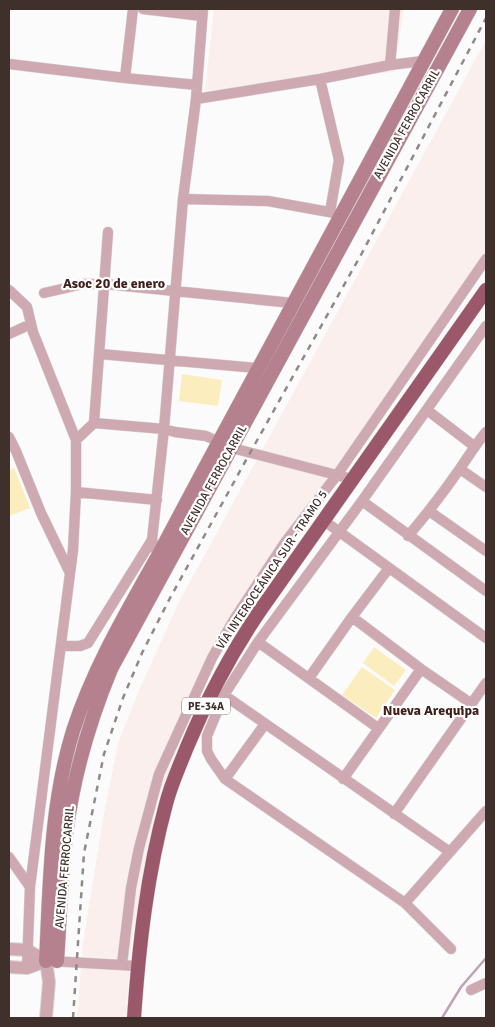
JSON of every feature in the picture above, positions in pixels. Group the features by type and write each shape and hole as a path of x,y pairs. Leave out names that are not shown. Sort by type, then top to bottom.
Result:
{"highway":[{"name":"VÍA INTEROCEÁNICA SUR - TRAMO 5","path":"134,1018 140,936 153,855 166,802 185,752 217,680 235,648 323,520 485,293"}],"main road":[{"name":"AVENIDA FERROCARRIL","path":"164,559 219,441 292,302 335,213 424,61 452,9"},
{"name":"AVENIDA FERROCARRIL","path":"51,961 54,829 59,790 73,731 97,668 125,612 164,559 232,448 285,347 470,9"}],"street":[{"path":"125,78 133,9"},
{"path":"61,646 80,646 88,643 152,540 164,429 174,290 196,99 203,12 143,9"},
{"path":"390,65 395,9"},
{"path":"196,99 320,79 390,65 424,61"},
{"path":"9,64 197,85"},
{"path":"183,199 268,201 335,213 339,160 320,79"},
{"path":"76,440 94,423 108,232"},
{"path":"122,964 131,888 139,848 159,774 212,658 235,618 286,541 337,475 486,259"},
{"path":"44,293 83,284 105,284 292,302"},
{"path":"9,290 27,307 31,324 76,440 73,550 30,887 26,968"},
{"path":"9,334 31,324"},
{"path":"451,949 405,903 225,779 211,759 206,744 207,736 224,695 258,642 338,531 362,501 486,326"},
{"path":"100,354 256,368"},
{"path":"427,410 474,446"},
{"path":"94,423 164,429 206,436 232,448 352,479"},
{"path":"408,536 429,511 460,469 474,446 486,432"},
{"path":"9,437 41,513 70,572"},
{"path":"460,469 486,487"},
{"path":"76,492 157,500"},
{"path":"362,501 486,591"},
{"path":"429,511 486,552"},
{"path":"323,520 486,638"},
{"path":"152,540 164,559"},
{"path":"309,678 389,568"},
{"path":"352,617 472,704"},
{"path":"258,642 378,728"},
{"path":"343,778 420,668"},
{"path":"394,814 486,683"},
{"path":"224,695 450,852"},
{"path":"225,779 265,724"},
{"path":"405,903 486,811"},
{"path":"9,857 30,887"},
{"path":"9,949 27,950 51,961"},
{"path":"9,967 26,968 51,961 138,966"},
{"name":"AVENIDA FERROCARRIL","path":"46,1018 51,961"},
{"path":"471,990 486,983"}],"shaded area":[{"path":"214,9 404,9 394,72 205,91"},
{"path":"486,40 486,267 364,446 295,537 237,622 214,664 181,738 158,801 147,850 131,947 126,1018 77,1018 83,943 103,819 118,743 140,688 179,602"},
{"path":"182,374 222,380 218,406 179,401"},
{"path":"14,468 30,508 9,516 9,470"},
{"path":"374,647 406,670 394,686 363,663"},
{"path":"362,667 395,690 376,718 342,695"}],"waterway":[{"path":"442,1018 461,987 486,958"}],"railway":[{"path":"73,1018 84,853 104,754 123,698 142,653 170,598 362,253 486,18"}],"district":[{"name":"Asoc 20 de enero","path":"114,283"},
{"name":"Nueva Arequipa","path":"431,710"}]}
